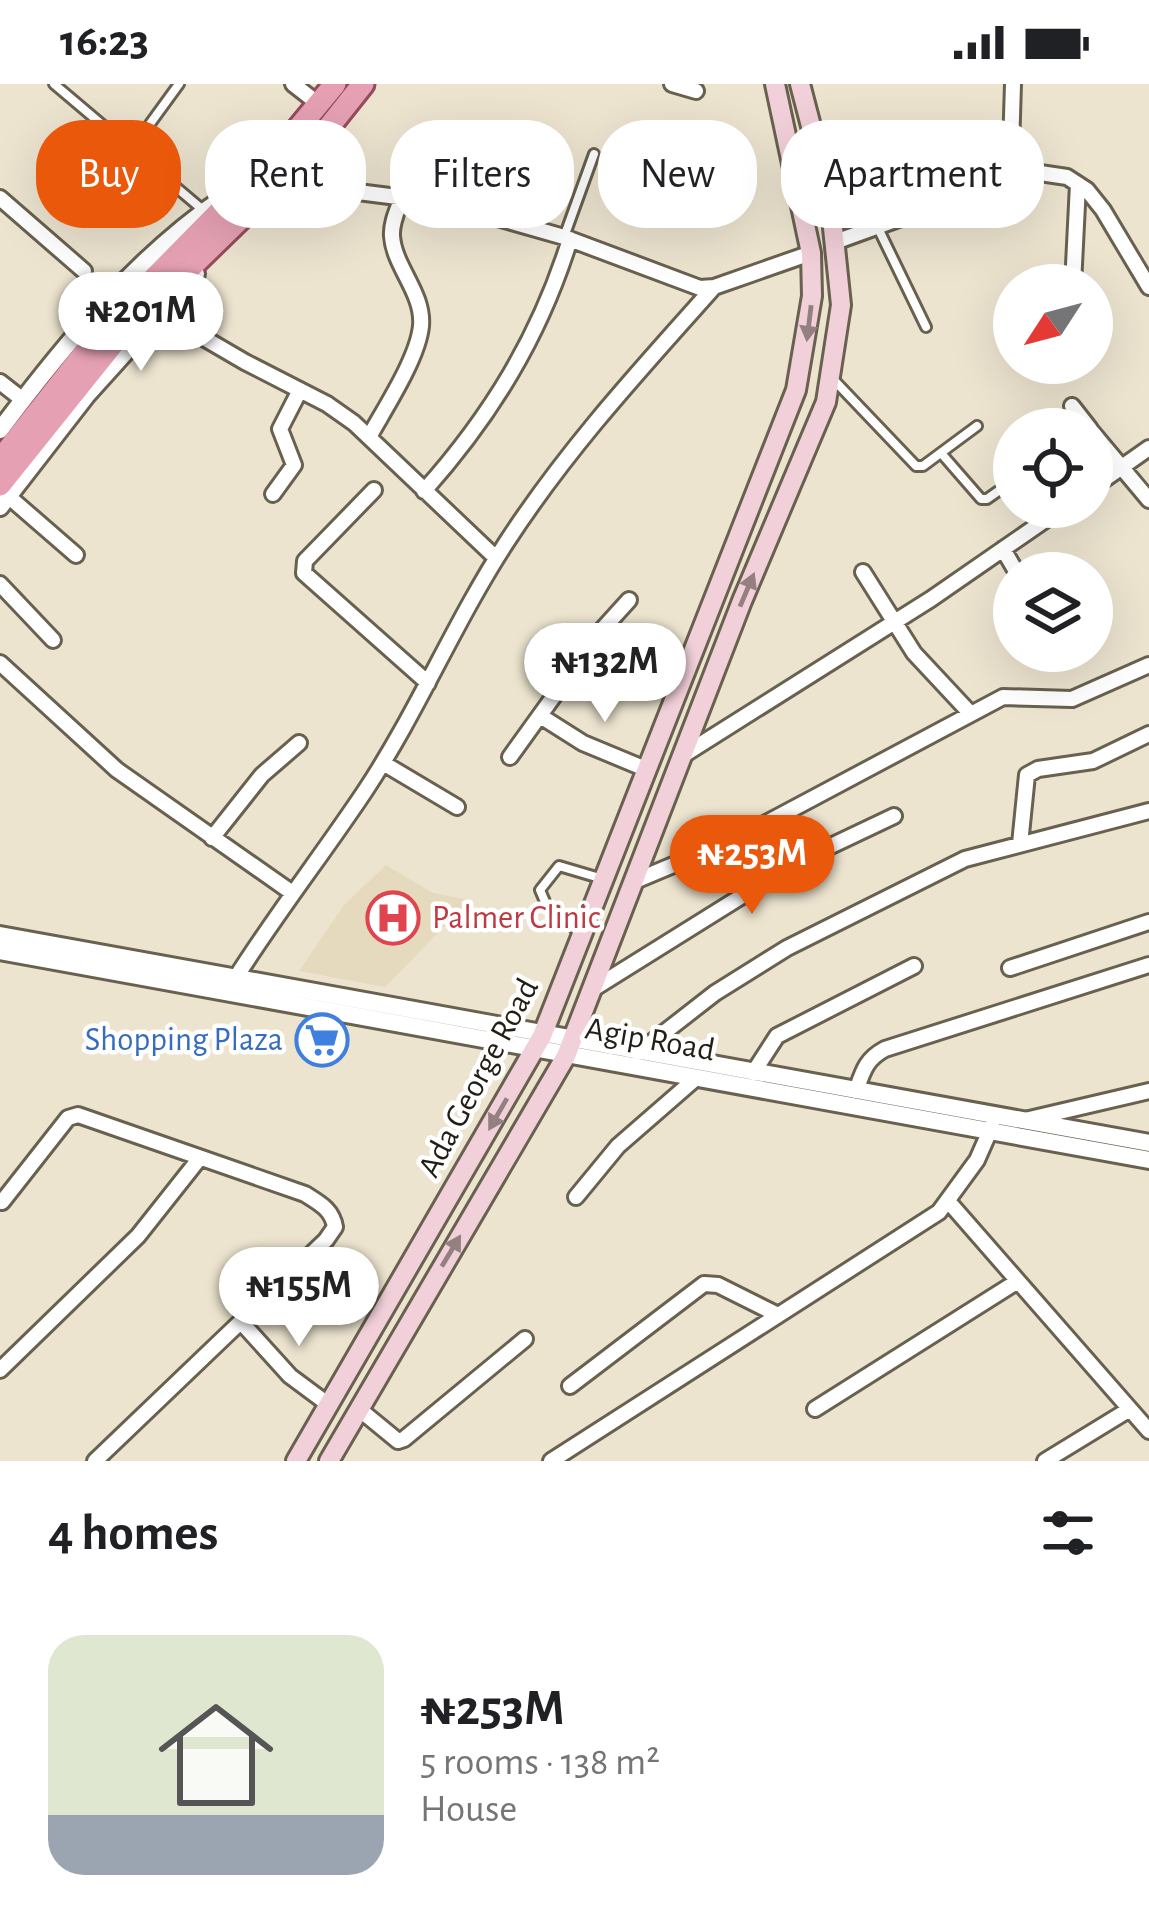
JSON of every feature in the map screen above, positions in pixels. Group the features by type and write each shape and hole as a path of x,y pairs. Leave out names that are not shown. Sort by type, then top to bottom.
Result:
{"main road":[{"path":"306,120 335,84"},
{"path":"333,120 363,84"},
{"name":"Ada George Road","path":"296,1461 538,1043 796,390 812,296 811,253 775,84"},
{"name":"Ada George Road","path":"329,1461 570,1049 742,601 826,402 841,305 836,242 830,199 800,84"},
{"path":"0,460 111,322 205,227"},
{"path":"3,496 117,339 229,228"}],"street":[{"path":"293,84 320,105"},
{"path":"672,84 696,91"},
{"path":"1012,120 1013,84"},
{"path":"1044,174 1067,177 1103,211 1149,287"},
{"path":"1074,264 1078,184"},
{"path":"0,198 84,271"},
{"path":"0,430 116,294 204,211"},
{"path":"76,555 3,496 234,228"},
{"path":"369,437 421,326 418,305 394,252 392,228"},
{"path":"532,228 700,288 811,253"},
{"path":"836,242 874,228"},
{"path":"424,491 462,449 514,371 537,329 567,238"},
{"path":"235,979 382,763 496,558 570,449 714,287"},
{"path":"161,313 327,404 369,437 496,558"},
{"path":"0,382 23,400"},
{"path":"273,494 294,465 280,428 299,390"},
{"path":"1113,474 1149,448"},
{"path":"1113,459 1149,500"},
{"path":"374,490 305,561 304,573 428,683"},
{"path":"682,756 1034,528"},
{"path":"863,572 893,623 936,680 970,713"},
{"path":"0,584 53,640"},
{"path":"510,757 628,600"},
{"path":"0,663 117,770 291,892"},
{"path":"635,881 740,837 1003,697 1072,699 1149,665"},
{"path":"542,717 583,743 648,770"},
{"path":"1020,844 1027,775 1093,761 1149,734"},
{"path":"212,838 262,775 299,743"},
{"path":"382,763 457,807"},
{"path":"638,1053 715,993 787,948 964,860 1149,812"},
{"path":"593,989 795,863 894,815"},
{"path":"1010,968 1149,922"},
{"name":"Agip Road","path":"0,935 538,1043"},
{"name":"Agip Road","path":"0,951 538,1043 695,1079 993,1123 1022,1120 1149,1143"},
{"path":"856,1091 865,1065 886,1049 1149,965"},
{"path":"753,1073 777,1036 914,966"},
{"name":"Agip Road","path":"570,1049 638,1053 856,1091 1149,1160"},
{"path":"576,1197 618,1146 695,1079"},
{"path":"1022,1120 1149,1091"},
{"path":"2,1202 68,1118 78,1114 304,1194 333,1217 326,1240 95,1461"},
{"path":"551,1461 908,1234 948,1201 977,1160 993,1123"},
{"path":"0,1370 138,1236 199,1159"},
{"path":"948,1201 1149,1431"},
{"path":"815,1409 1018,1281"},
{"path":"570,1386 704,1284 718,1285 778,1316"},
{"path":"242,1323 290,1376 329,1405"},
{"path":"359,1409 398,1441 404,1439 525,1339"},
{"path":"1045,1461 1130,1409"}],"lane":[{"path":"54,84 96,120"},
{"path":"153,120 179,84"},
{"path":"567,238 594,154"},
{"path":"181,192 204,211"},
{"path":"877,228 926,327"},
{"path":"831,377 916,466 923,466 977,426"},
{"path":"941,452 981,499 993,495"},
{"path":"582,935 546,904 540,890 559,866 604,880"}],"shaded area":[{"name":"Palmer Clinic","path":"386,865 433,893 470,900 385,987 299,971 344,905"}],"place":[{"name":"Palmer Clinic","path":"393,918"},
{"name":"Shopping Plaza","path":"322,1040"}]}
